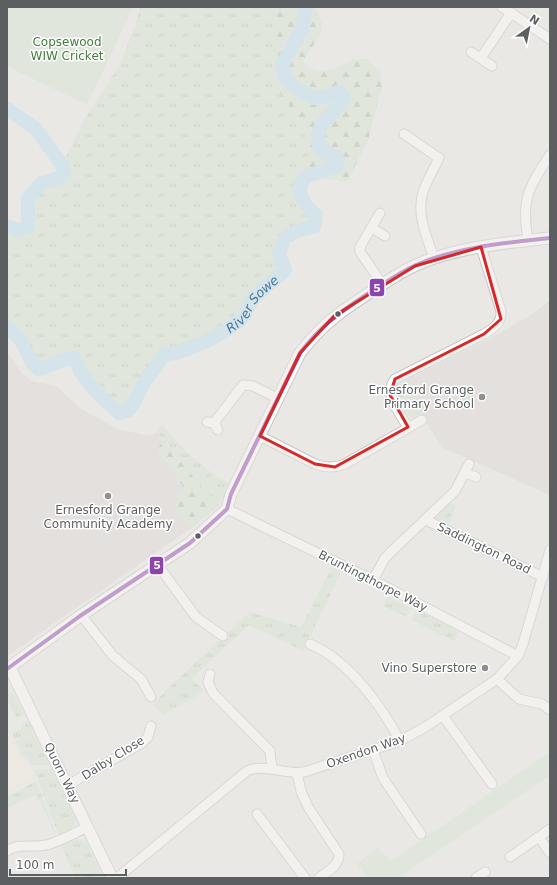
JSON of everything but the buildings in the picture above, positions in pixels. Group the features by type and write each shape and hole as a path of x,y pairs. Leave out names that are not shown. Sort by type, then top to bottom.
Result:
{"street":[{"path":"502,7 550,39"},
{"path":"481,58 511,13"},
{"path":"471,52 492,66"},
{"path":"404,134 439,158 423,192 420,205 424,228 434,258"},
{"path":"528,240 524,219 525,202 531,185 550,155"},
{"path":"380,213 360,248 360,252 383,285"},
{"path":"372,228 385,236"},
{"path":"9,669 21,658 81,616 190,543 227,509 231,494 300,353 313,337 334,316 415,266 434,258 480,247 550,238"},
{"path":"408,427 390,395 390,387 393,381 400,376 484,334 500,321 501,311 480,247"},
{"path":"213,425 243,385 249,384 277,398"},
{"path":"260,436 315,464 323,467 335,467 345,464 422,420"},
{"path":"374,580 389,554 455,491 467,469 476,477"},
{"name":"Bruntingthorpe Way","path":"227,509 374,580 518,656"},
{"name":"Saddington Road","path":"426,520 543,576"},
{"name":"Oxendon Way","path":"117,878 242,773 256,768 297,773 310,771 400,741 443,716 497,679 518,656 526,637 550,550"},
{"path":"157,564 196,617 223,636"},
{"path":"81,616 113,656 140,679 151,697"},
{"path":"310,644 331,655 372,697 384,713 400,741"},
{"name":"Quorn Way","path":"9,669 68,785 112,878"},
{"path":"210,674 208,682 213,692 270,751 272,769"},
{"path":"497,679 519,699 542,704 550,710"},
{"path":"443,716 492,784"},
{"name":"Dalby Close","path":"68,785 142,743 148,736 151,726"},
{"path":"373,750 383,778 421,834"},
{"path":"297,773 301,791 308,807 339,854 339,860 336,865 319,878"},
{"path":"257,814 305,878"},
{"path":"7,851 20,846 42,846 50,844 87,827"},
{"path":"510,857 550,829"},
{"path":"539,837 550,853"},
{"path":"476,878 485,872"}],"highlighted area":[{"path":"481,247 501,319 484,334 395,379 390,395 408,427 335,467 315,464 260,436 300,353 334,316 415,266"}],"shaded area":[{"name":"Ernesford Grange Primary School","path":"550,300 550,495 442,447 421,414 407,380 491,338 534,313"},
{"name":"Ernesford Grange Community Academy","path":"7,352 21,372 31,381 56,386 80,408 117,429 150,436 156,432 218,506 194,526 7,656"},
{"path":"7,730 25,767 29,766 35,777 7,791"}],"green space":[{"name":"Copsewood WIW Cricket","path":"7,7 133,7 87,105 7,66"},
{"path":"140,7 306,7 283,65 313,98 317,173 309,175 301,182 300,193 308,208 316,215 314,227 299,230 285,238 279,254 285,270 255,297 242,318 226,330 205,342 194,347 165,354 145,381 132,406 127,411 119,413 91,385 81,372 74,358 66,359 39,369 33,364 20,340 7,328 7,226 18,230 28,227 28,198 42,183 62,177 64,172 62,165 83,122 120,64 134,29"},
{"path":"278,7 315,7 320,17 322,25 320,36 303,61 306,67 321,71 337,68 354,59 367,59 381,72 382,86 368,140 347,182 298,174 309,155 304,132 307,121 296,117 280,93 276,20"},
{"path":"407,380 421,414 415,420 402,408 395,391 398,386"},
{"path":"162,424 177,442 201,464 230,483 218,506 156,432"},
{"path":"162,440 218,506 190,529 176,511 175,497 183,486 157,451"},
{"path":"448,502 456,506 446,528 436,522 436,519 440,511"},
{"path":"332,567 341,572 303,651 249,625 192,678 204,691 164,715 153,705 165,691 250,612 301,627"},
{"path":"388,597 412,608 407,617 383,606"},
{"path":"416,610 459,631 454,641 412,620"},
{"path":"7,689 14,695 24,714 16,717 7,699"},
{"path":"27,720 49,765 32,765 20,753 19,746 12,733 21,729"},
{"path":"550,752 550,775 398,878 369,878 357,864 378,848 391,861"},
{"path":"51,769 76,820 72,829 59,836 34,770"},
{"path":"36,781 57,837 36,794 7,808 7,797"},
{"path":"79,839 87,843 103,878 76,878 61,845"}],"waterway":[{"name":"River Sowe","path":"7,327 20,339 33,364 39,369 66,359 74,358 81,372 91,385 119,413 127,411 132,406 145,381 165,354 194,347 205,342 226,330 242,318 255,297 285,270 279,254 285,238 299,230 314,227 316,215 308,208 302,198 300,187 302,182 308,176 337,166 336,157 322,150 319,146 318,137 323,123 340,105 344,97 339,92 320,98 313,98 293,86 285,78 282,65 302,29 306,7"},
{"name":"River Sowe","path":"7,109 36,129 62,165 64,172 62,177 42,183 28,198 28,227 18,230 7,226"}],"transit line":[{"name":"5","path":"7,669 80,616 190,543 227,509 231,494 300,353 315,335 338,315 396,275 432,259 465,250 550,238"}],"place":[{"name":"Ernesford Grange Primary School","path":"482,397"},
{"name":"Ernesford Grange Community Academy","path":"108,496"},
{"name":"Vino Superstore","path":"485,668"}]}
